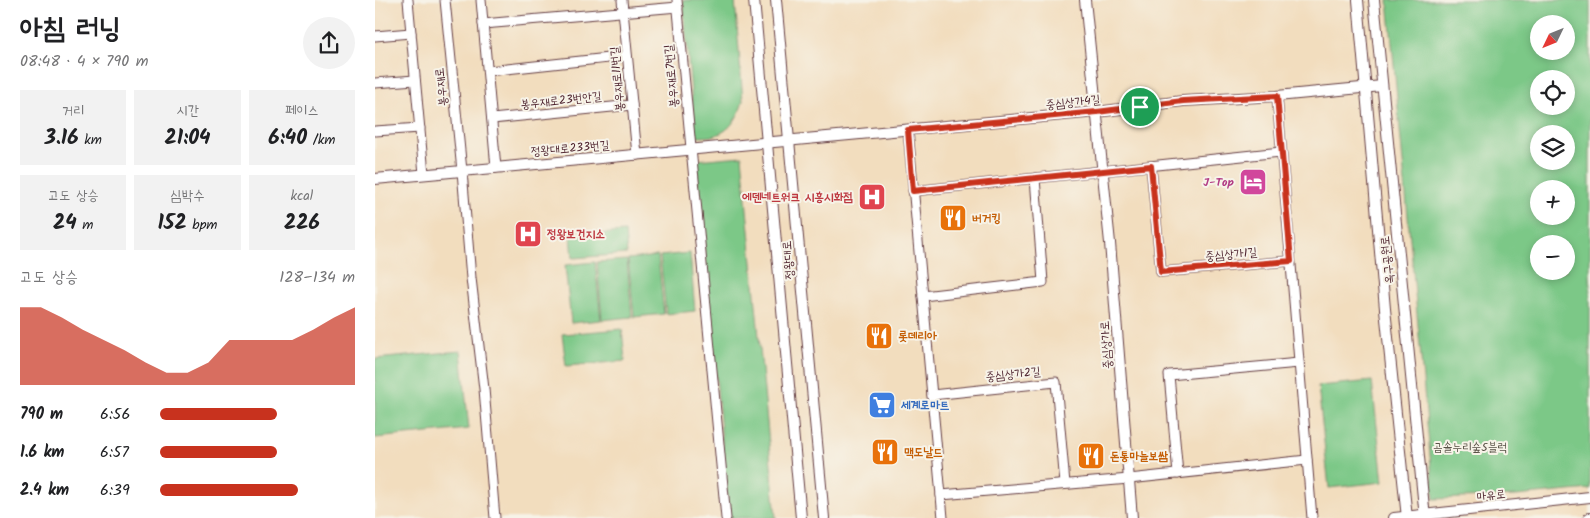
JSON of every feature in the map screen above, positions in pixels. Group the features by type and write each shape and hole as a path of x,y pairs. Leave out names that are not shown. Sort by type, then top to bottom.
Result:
{"street":[{"path":"408,0 424,174"},
{"name":"봉우재로","path":"445,0 495,518"},
{"path":"481,0 497,168"},
{"name":"봉우재로11번길","path":"622,0 637,155"},
{"name":"정왕대로","path":"753,0 801,518"},
{"name":"정왕대로","path":"776,0 824,518"},
{"name":"중심상가로","path":"1085,0 1117,321 1132,518"},
{"name":"옥구공원로","path":"1358,0 1385,309 1407,517"},
{"name":"옥구공원로","path":"1375,0 1425,516"},
{"path":"483,24 623,12 677,4"},
{"name":"봉우재로7번길","path":"677,4 726,518"},
{"path":"375,36 411,33"},
{"path":"488,71 627,56"},
{"path":"375,83 415,80"},
{"name":"중심상가4길","path":"767,143 1097,112 1183,101 1277,96 1382,86"},
{"path":"1277,96 1312,518"},
{"name":"봉우재로23번안길","path":"492,119 632,105"},
{"path":"375,131 420,128"},
{"path":"908,130 943,518"},
{"name":"정왕대로233번길","path":"375,179 767,143"},
{"path":"913,191 1281,152"},
{"name":"중심상가1길","path":"1151,166 1161,272 1291,261"},
{"path":"923,296 1043,282 1035,178"},
{"path":"1178,474 1169,375 1299,363"},
{"name":"중심상가2길","path":"932,395 1056,382 1065,484"},
{"path":"941,495 1129,479 1307,460"},
{"name":"마유로","path":"1394,518 1590,497"}],"green space":[{"path":"683,0 735,0 743,101 737,117 731,126 714,136 695,137"},
{"name":"곰솔누리숲5블럭","path":"1388,0 1590,0 1590,489 1516,496 1434,499"},
{"path":"742,156 776,518 729,518 696,160"},
{"path":"625,232 627,254 573,258 571,236"},
{"path":"690,253 695,311 666,314 660,256"},
{"path":"658,256 664,314 634,317 628,259"},
{"path":"627,260 632,317 602,320 597,262"},
{"path":"595,262 601,320 571,323 565,265"},
{"path":"622,329 625,361 566,366 562,334"},
{"path":"461,351 469,429 375,438 375,359"},
{"path":"1372,381 1383,482 1329,488 1318,386"}],"place":[{"name":"J-Top","path":"1253,182"},
{"name":"에덴네트워크 시흥시화점","path":"872,197"},
{"name":"버거킹","path":"953,218"},
{"name":"정왕보건지소","path":"528,234"},
{"name":"롯데리아","path":"879,336"},
{"name":"세계로마트","path":"882,405"},
{"name":"맥도날드","path":"885,452"},
{"name":"돈통마늘보쌈","path":"1091,456"}],"route":[{"path":"1277,96 1291,261 1161,272 1151,166 913,191 908,130 1140,107 1183,101 1277,96"}]}
